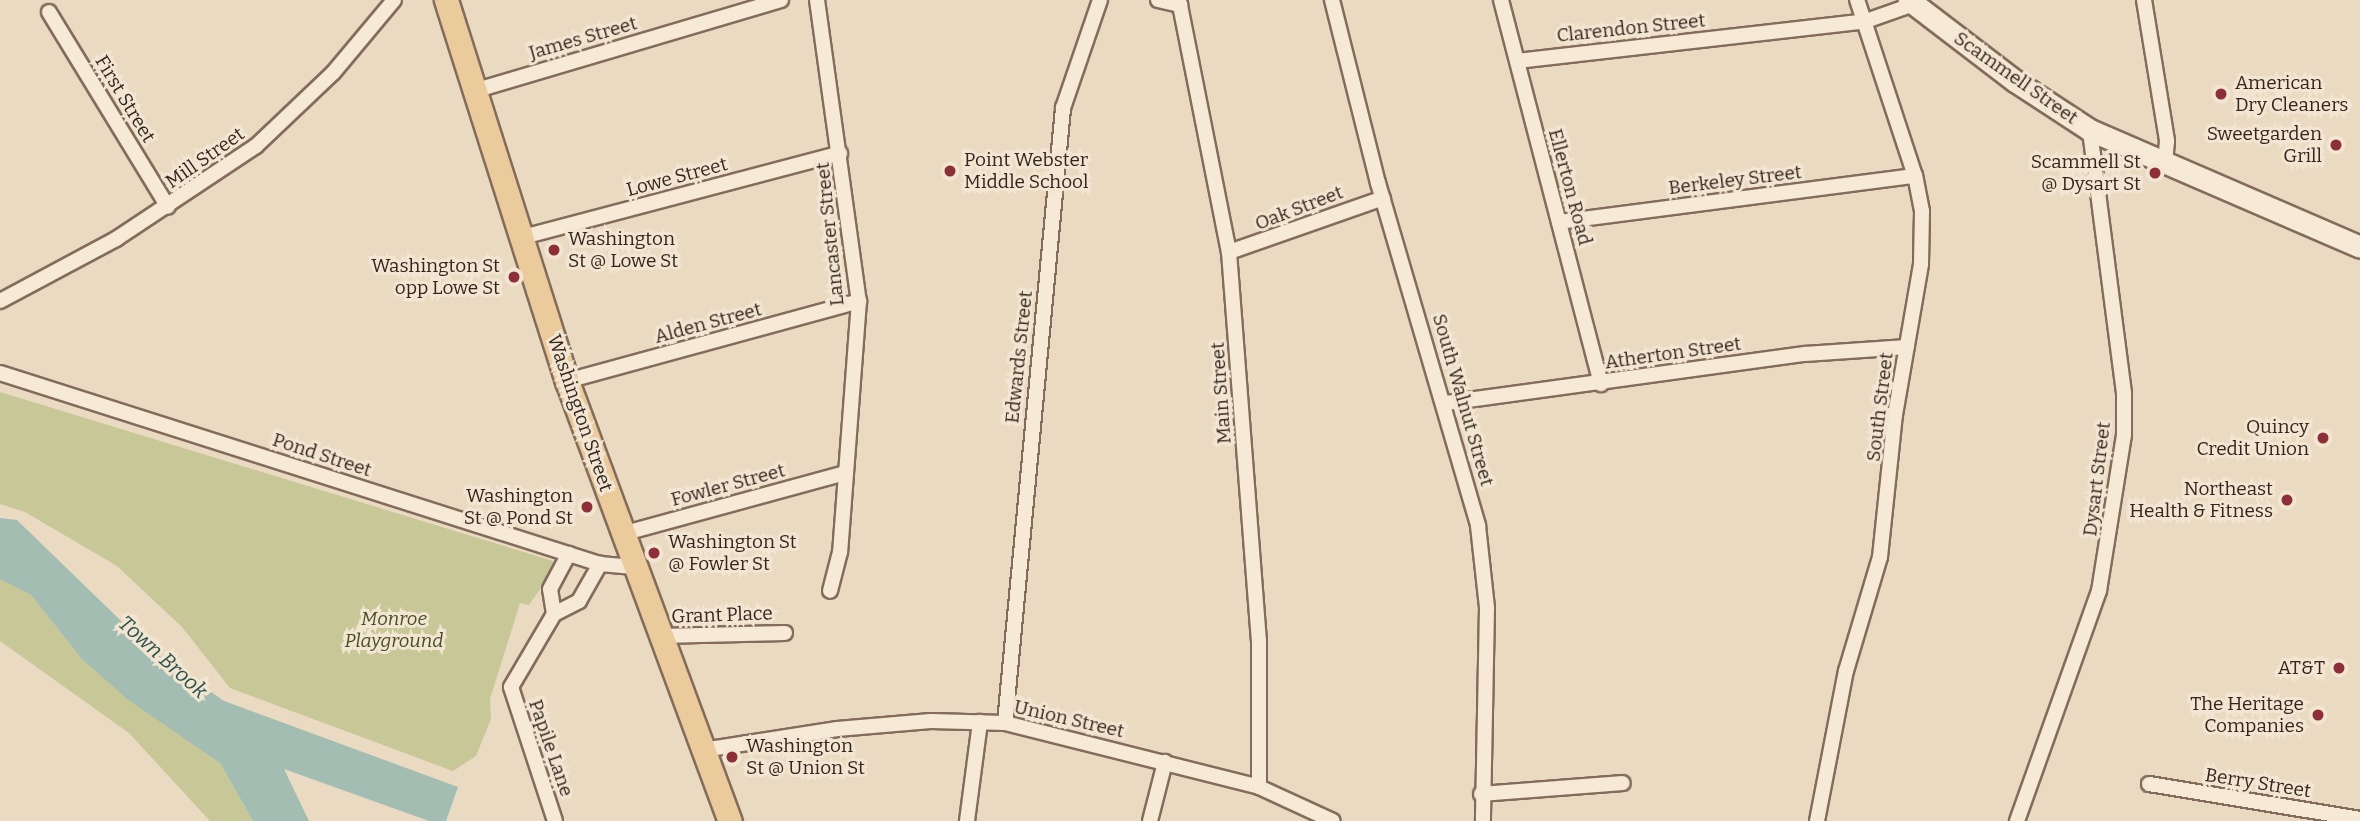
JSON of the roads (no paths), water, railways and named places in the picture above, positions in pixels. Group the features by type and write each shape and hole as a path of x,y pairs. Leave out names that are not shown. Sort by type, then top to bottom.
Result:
{"main road":[{"name":"Washington Street","path":"446,0 477,90 567,381 659,636 730,821"}],"street":[{"name":"Mill Street","path":"0,301 168,207 281,126 394,0"},
{"name":"James Street","path":"477,90 781,0"},
{"name":"Lancaster Street","path":"817,0 859,301 840,552 830,591"},
{"name":"Edwards Street","path":"1005,723 1063,108 1100,0"},
{"path":"1158,0 1180,2"},
{"name":"South Walnut Street","path":"1332,0 1382,198 1446,403 1473,502 1485,574 1481,794 1483,821"},
{"name":"Ellerton Road","path":"1501,0 1601,384"},
{"name":"South Street","path":"1817,821 1843,681 1880,557 1907,347 1921,264 1922,211 1915,176 1857,0"},
{"path":"2144,0 2167,141 2165,163"},
{"name":"Main Street","path":"1180,2 1229,252 1259,640 1259,787"},
{"name":"Clarendon Street","path":"1517,61 1866,21 1911,2"},
{"name":"Scammell Street","path":"1911,2 2042,101 2090,130 2360,247"},
{"name":"First Street","path":"49,12 168,207"},
{"name":"Dysart Street","path":"2017,821 2099,591 2124,435 2124,393 2090,130"},
{"name":"Lowe Street","path":"523,237 840,153"},
{"name":"Berkeley Street","path":"1559,222 1915,176"},
{"name":"Oak Street","path":"1229,252 1382,198"},
{"name":"Alden Street","path":"567,381 859,301"},
{"name":"Atherton Street","path":"1446,403 1601,384 1805,354 1907,347"},
{"name":"Pond Street","path":"0,373 600,564 634,567"},
{"name":"Fowler Street","path":"622,534 845,473"},
{"name":"Papile Lane","path":"554,614 550,589 569,554"},
{"name":"Papile Lane","path":"555,821 511,687 554,614 579,601 600,564"},
{"name":"Grant Place","path":"659,636 785,633"},
{"name":"Union Street","path":"703,750 837,729 931,721 1005,723 1259,787 1333,821"},
{"path":"967,821 980,722"},
{"path":"1150,821 1165,762"},
{"path":"1481,794 1623,783"},
{"name":"Berry Street","path":"2149,784 2360,819"}],"place":[{"name":"American Dry Cleaners","path":"2221,94"},
{"name":"Sweetgarden Grill","path":"2336,145"},
{"name":"Point Webster Middle School","path":"950,171"},
{"name":"Scammell St @ Dysart St","path":"2155,173"},
{"name":"Washington St @ Lowe St","path":"554,250"},
{"name":"Washington St opp Lowe St","path":"514,277"},
{"name":"Quincy Credit Union","path":"2323,438"},
{"name":"Northeast Health & Fitness","path":"2287,500"},
{"name":"Washington St @ Pond St","path":"587,507"},
{"name":"Washington St @ Fowler St","path":"654,553"},
{"name":"AT&T","path":"2339,668"},
{"name":"The Heritage Companies","path":"2318,715"},
{"name":"Washington St @ Union St","path":"732,757"}],"park label":[{"name":"Monroe Playground","path":"394,630"}],"water label":[{"name":"Town Brook","path":"163,657"}]}
